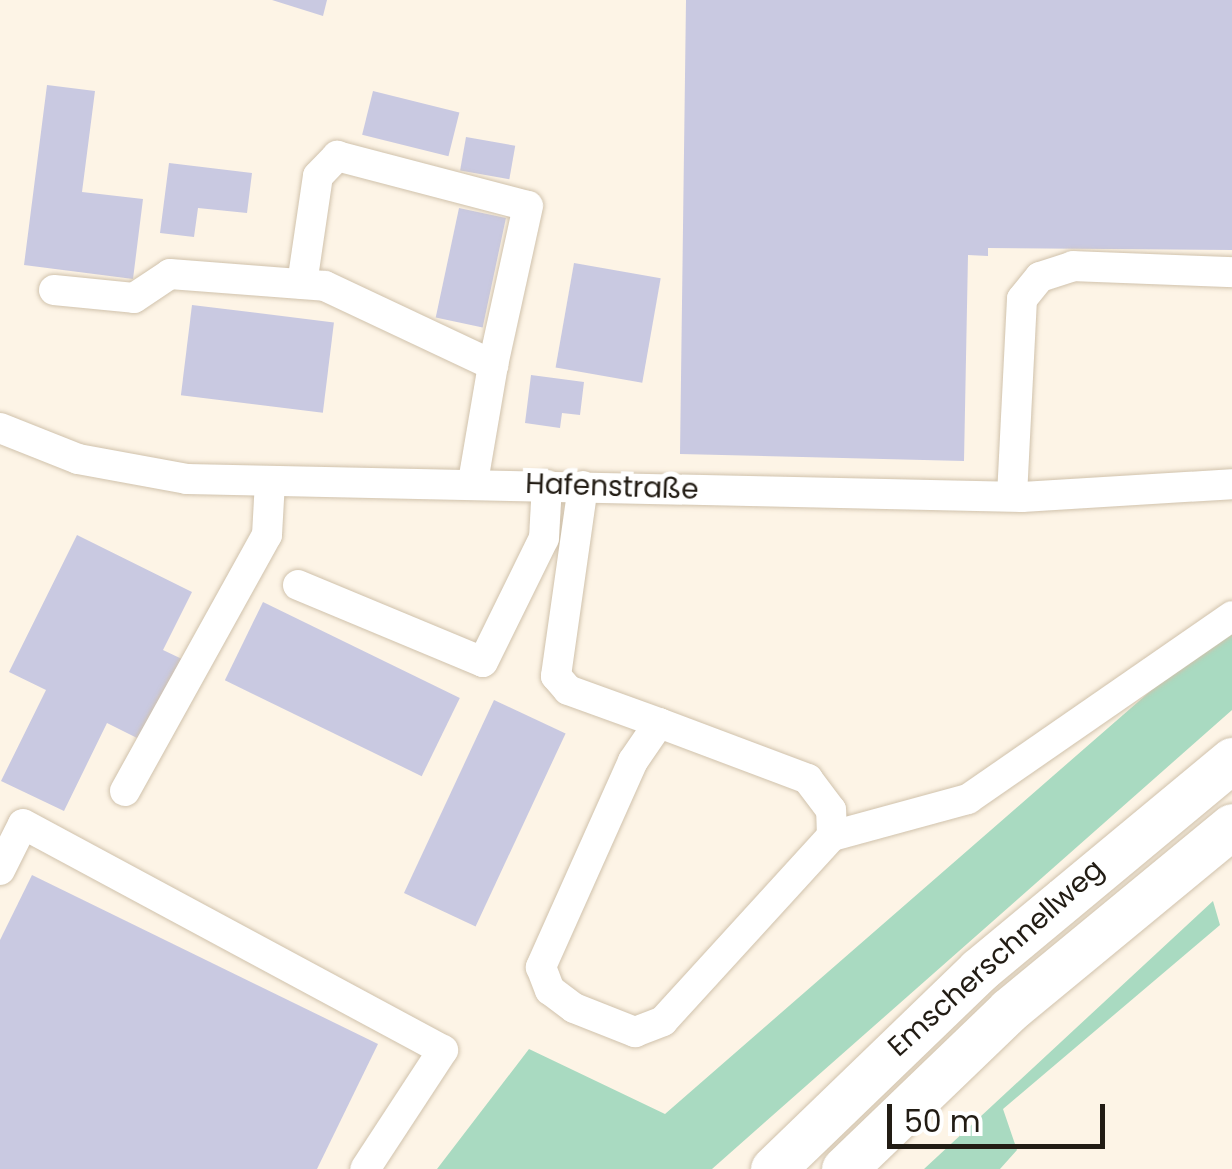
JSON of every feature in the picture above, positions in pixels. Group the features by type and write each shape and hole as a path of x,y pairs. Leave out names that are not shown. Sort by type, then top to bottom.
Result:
{"highway":[{"name":"Emscherschnellweg","path":"773,1169 978,970 1232,760"},
{"name":"Emscherschnellweg","path":"844,1169 1009,1010 1232,826"}],"street":[{"path":"302,284 318,176 337,156 364,158 528,206 493,365 473,482"},
{"path":"1012,496 1022,300 1040,276 1073,266 1232,272"},
{"path":"54,290 134,298 170,274 325,286 493,365"},
{"name":"Hafenstraße","path":"0,428 108,467 270,482 473,482 1012,496 1232,484"},
{"path":"125,790 224,623 267,535 270,482"},
{"path":"298,585 483,662 544,538 547,484"},
{"path":"582,486 556,676 568,690 808,778 831,810 832,836"},
{"path":"660,723 633,761 542,954 550,990 574,1008 634,1032 663,1021 832,836 968,799 1232,616"},
{"path":"0,870 11,818 443,1050 366,1169"}],"green space":[{"path":"1232,620 1232,710 712,1169 437,1169 529,1049 665,1114"},
{"path":"1213,901 1220,925 1003,1109 1017,1150 1000,1169 924,1169"}],"building":[{"path":"272,0 327,0 323,16"},
{"path":"686,0 1232,0 1232,250 988,248 988,256 968,255 964,461 680,454"},
{"path":"47,85 95,91 82,192 143,199 133,279 24,265"},
{"path":"373,91 459,113 448,156 362,135"},
{"path":"466,137 515,146 509,179 460,170"},
{"path":"169,163 252,173 247,213 198,208 194,237 160,233"},
{"path":"459,208 506,218 483,328 436,318"},
{"path":"574,263 661,278 642,383 556,367"},
{"path":"192,305 334,322 323,413 181,395"},
{"path":"531,375 584,382 580,415 562,413 560,428 525,423"},
{"path":"77,535 192,592 163,650 184,660 145,742 107,723 64,811 1,781 46,690 9,672"},
{"path":"263,602 460,698 422,776 225,680"},
{"path":"494,700 566,733 476,926 404,893"},
{"path":"32,875 378,1044 317,1169 0,1169 0,940"}]}
